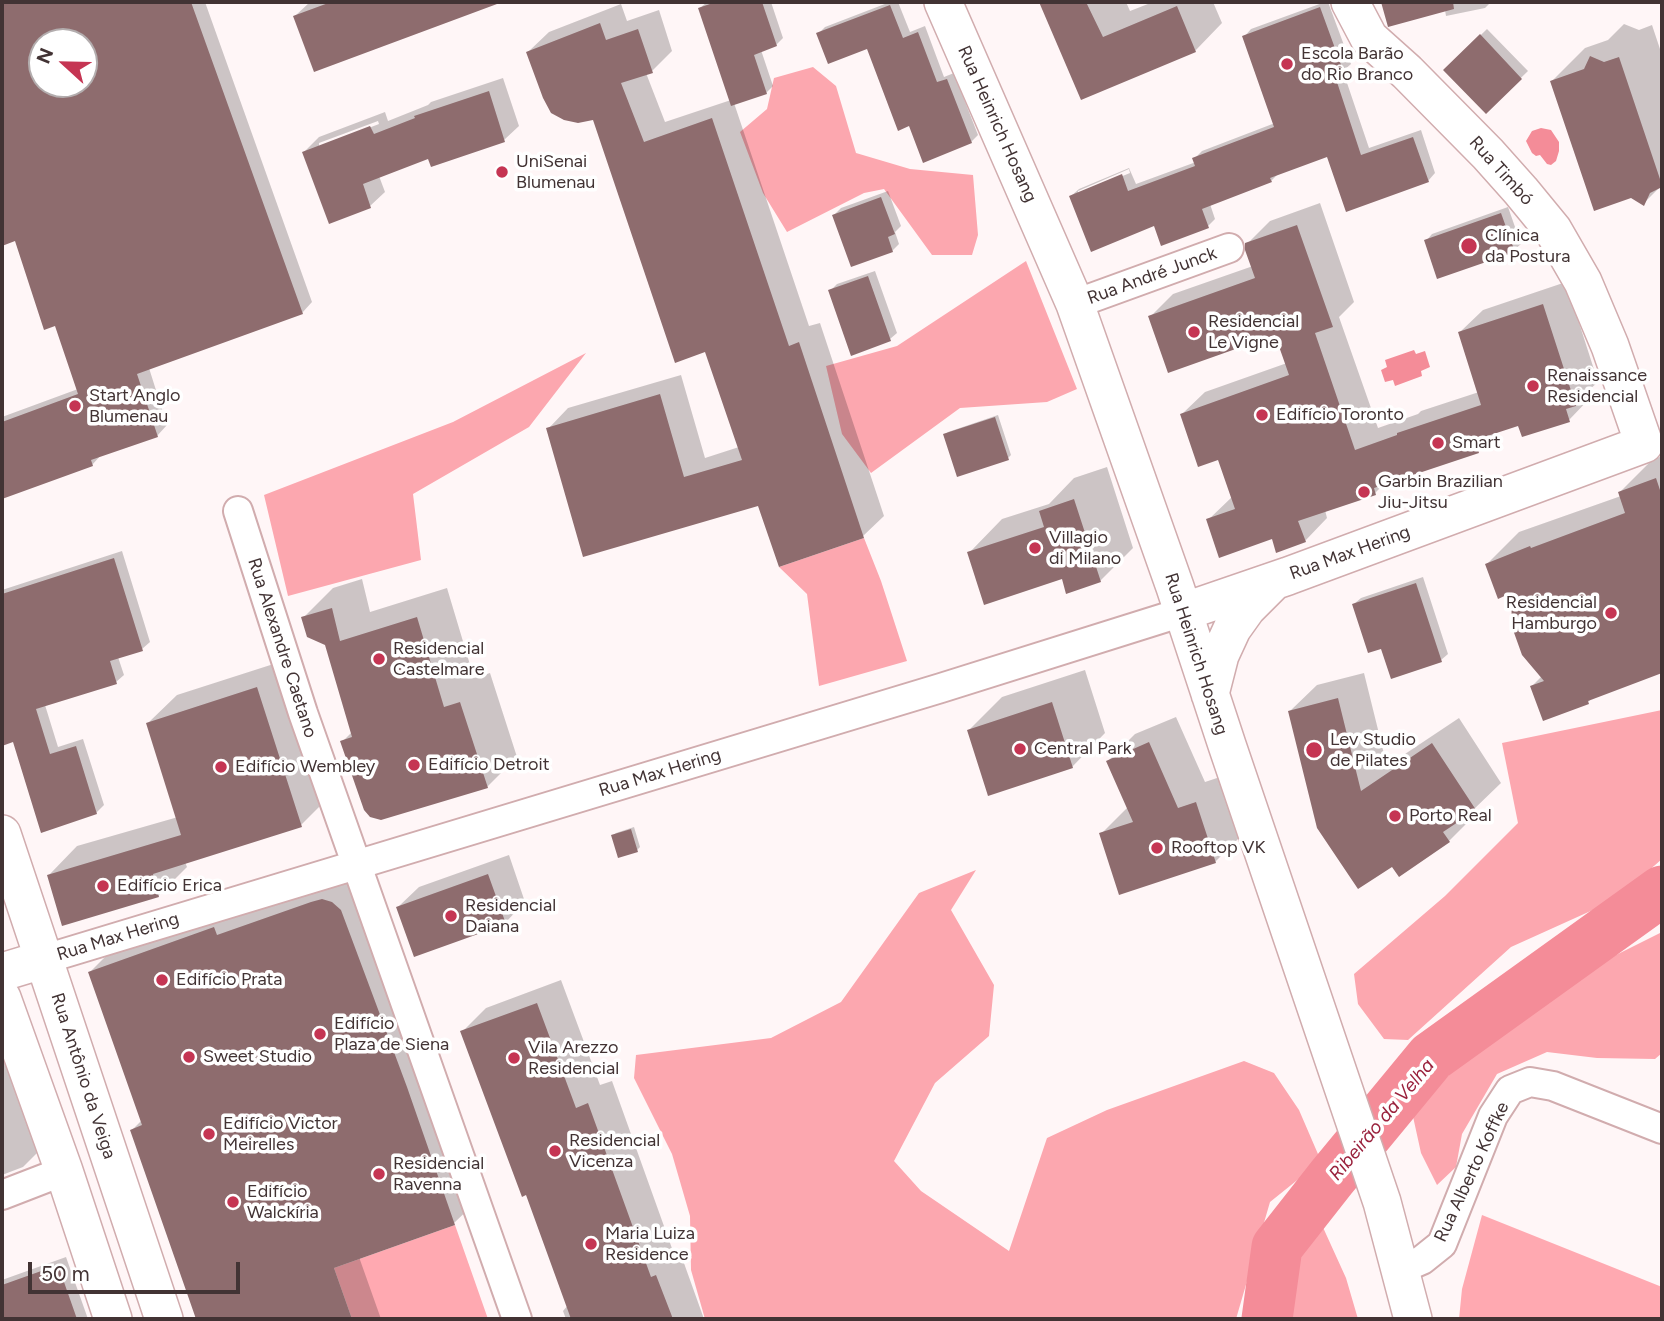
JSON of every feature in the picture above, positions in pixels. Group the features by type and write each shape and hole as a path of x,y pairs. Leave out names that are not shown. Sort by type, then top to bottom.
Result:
{"main road":[{"name":"Rua Heinrich Hosang","path":"943,2 1075,304 1183,612 1382,1202 1413,1319"},
{"name":"Rua Timbó","path":"1350,2 1369,38 1407,72 1488,154 1553,230 1583,282 1653,440"},
{"name":"Rua Max Hering","path":"1183,612 1653,440"},
{"name":"Rua Max Hering","path":"1210,694 1220,655 1232,629 1247,607 1275,580"},
{"name":"Rua Antônio da Veiga","path":"2,834 164,1319"},
{"path":"2,972 44,959"},
{"path":"2,998 113,1319"}],"street":[{"name":"Rua André Junck","path":"1075,304 1229,248"},
{"name":"Rua Alexandre Caetano","path":"238,511 303,713 517,1319"},
{"name":"Rua Max Hering","path":"44,959 915,696 1183,612"},
{"name":"Rua Alberto Koffke","path":"1401,1269 1423,1260 1442,1244 1493,1116 1510,1090 1530,1082 1553,1086 1662,1129"},
{"path":"2,1195 64,1171"}],"shaded area":[{"path":"813,67 836,86 856,153 910,169 973,175 978,235 972,255 932,255 884,189 864,193 787,232 763,193 740,132 767,109 774,78"},
{"path":"1541,128 1551,130 1559,142 1556,161 1551,165 1540,155 1532,153 1526,141 1532,131"},
{"path":"1026,261 1077,389 1047,402 960,408 871,473 842,434 826,366 897,346"},
{"path":"1414,350 1416,354 1425,351 1430,367 1421,371 1422,376 1395,386 1393,380 1385,382 1381,370 1387,367 1385,360"},
{"path":"586,353 529,427 413,494 421,560 288,596 264,495 453,422"},
{"path":"864,538 907,661 819,686 807,594 779,567"},
{"path":"1662,710 1662,859 1615,900 1511,947 1408,1040 1384,1039 1358,1004 1354,974 1445,896 1518,823 1502,743"},
{"path":"976,870 951,910 994,985 989,1036 935,1083 894,1161 921,1191 1009,1251 1047,1138 1107,1110 1244,1061 1274,1073 1299,1110 1321,1161 1270,1202 1236,1319 705,1319 691,1270 690,1216 672,1154 634,1078 636,1055 771,1038 841,1002 919,893"},
{"path":"1662,932 1662,1053 1655,1059 1597,1058 1547,1052 1497,1074 1462,1134 1456,1167 1437,1185 1421,1153 1412,1112 1483,1041 1608,959"},
{"path":"1482,1215 1662,1287 1662,1319 1459,1319 1462,1289"},
{"path":"1321,1223 1346,1278 1358,1319 1287,1319 1300,1237"},
{"path":"455,1225 488,1319 352,1319 334,1268"}],"building":[{"path":"2,2 191,2 303,314 137,374 158,437 91,460 93,466 2,499 2,422 78,394 55,326 44,330 15,241 2,246"},
{"path":"331,2 497,4 314,72 293,16"},
{"path":"716,2 762,2 777,46 754,55 767,94 731,106 698,8"},
{"path":"1039,2 1086,2 1103,37 1177,6 1196,52 1081,100"},
{"path":"1381,2 1453,2 1454,9 1388,27"},
{"path":"890,5 903,38 918,32 937,82 947,79 972,143 923,163 909,126 898,131 867,49 828,64 816,33"},
{"path":"1320,7 1344,73 1335,76 1361,155 1413,137 1429,182 1346,212 1327,157 1270,178 1272,182 1202,209 1209,228 1161,246 1154,226 1091,252 1069,196 1122,174 1128,191 1195,166 1192,158 1274,127 1242,36"},
{"path":"600,23 606,40 638,29 653,73 621,83 644,142 712,118 789,346 799,342 864,538 779,567 758,506 583,557 546,428 660,394 684,477 742,460 705,352 675,363 593,120 578,123 551,113 526,52"},
{"path":"1480,34 1522,79 1486,114 1443,70"},
{"path":"1590,56 1604,62 1619,57 1662,185 1650,193 1644,206 1631,198 1594,211 1550,81 1584,69"},
{"path":"489,91 505,142 431,167 428,159 363,184 371,208 329,224 302,152 370,126 374,134 415,118 414,116"},
{"path":"881,197 895,234 888,237 893,252 851,267 832,215"},
{"name":"Clínica da Postura","path":"1501,213 1515,252 1437,279 1424,240"},
{"path":"1297,225 1333,327 1315,333 1355,450 1481,405 1458,332 1543,304 1576,406 1566,409 1570,422 1522,437 1518,426 1475,440 1479,453 1374,488 1376,495 1298,521 1306,542 1276,553 1272,539 1219,558 1206,519 1235,509 1218,460 1198,467 1180,414 1289,375 1275,335 1168,373 1148,316 1255,278 1245,243"},
{"path":"868,276 891,341 851,356 828,290"},
{"path":"995,417 1009,460 957,477 943,434"},
{"path":"1656,478 1662,496 1662,673 1543,721 1530,686 1544,681 1522,655 1512,627 1511,593 1498,599 1485,564 1625,513 1618,492"},
{"name":"Villagio di Milano","path":"1074,499 1101,582 1066,594 1062,579 984,605 967,552 1044,527 1039,511"},
{"path":"114,558 143,651 110,661 117,684 36,709 50,754 76,746 97,814 41,833 13,742 2,746 2,594"},
{"path":"1416,583 1442,662 1391,679 1381,649 1368,653 1352,604"},
{"path":"332,608 340,641 417,617 444,707 460,702 488,788 381,820 370,817 364,810 340,741 352,737 325,645 307,637 301,617"},
{"name":"Edifício Wembley","path":"257,687 302,827 153,874 159,897 62,926 47,875 181,835 146,723"},
{"name":"Porto Real","path":"1338,698 1361,791 1432,743 1476,810 1443,832 1450,842 1399,877 1392,867 1358,889 1317,828 1288,711"},
{"name":"Central Park","path":"1052,702 1073,768 988,796 967,730"},
{"name":"Rooftop VK","path":"1149,742 1178,808 1196,802 1216,863 1119,895 1099,833 1133,822 1106,761"},
{"path":"631,829 638,852 618,858 611,835"},
{"name":"Residencial Daiana","path":"488,874 506,924 414,957 396,907"},
{"path":"322,899 332,902 341,910 455,1225 334,1268 352,1319 196,1319 130,1130 142,1125 88,972 214,927 217,935"},
{"path":"537,1003 576,1108 588,1103 651,1277 656,1275 673,1319 571,1319 526,1195 522,1197 460,1031"},
{"path":"58,1265 77,1319 2,1319 2,1285"}],"waterway":[{"name":"Ribeirão da Velha","path":"1267,1319 1277,1247 1431,1057 1662,891"}],"place":[{"name":"Escola Barão do Rio Branco","path":"1287,64"},
{"name":"UniSenai Blumenau","path":"502,172"},
{"name":"Clínica da Postura","path":"1469,246"},
{"name":"Residencial Le Vigne","path":"1194,332"},
{"name":"Renaissance Residencial","path":"1533,386"},
{"name":"Start Anglo Blumenau","path":"75,406"},
{"name":"Edifício Toronto","path":"1262,415"},
{"name":"Smart","path":"1438,443"},
{"name":"Garbin Brazilian Jiu-Jitsu","path":"1364,492"},
{"name":"Villagio di Milano","path":"1035,548"},
{"name":"Residencial Hamburgo","path":"1611,613"},
{"name":"Residencial Castelmare","path":"379,659"},
{"name":"Central Park","path":"1020,749"},
{"name":"Lev Studio de Pilates","path":"1314,750"},
{"name":"Edifício Detroit","path":"414,765"},
{"name":"Edifício Wembley","path":"221,767"},
{"name":"Porto Real","path":"1395,816"},
{"name":"Rooftop VK","path":"1157,848"},
{"name":"Edifício Erica","path":"103,886"},
{"name":"Residencial Daiana","path":"451,916"},
{"name":"Edifício Prata","path":"162,980"},
{"name":"Edifício Plaza de Siena","path":"320,1034"},
{"name":"Sweet Studio","path":"189,1057"},
{"name":"Vila Arezzo Residencial","path":"514,1058"},
{"name":"Edifício Victor Meirelles","path":"209,1134"},
{"name":"Residencial Vicenza","path":"555,1151"},
{"name":"Residencial Ravenna","path":"379,1174"},
{"name":"Edifício Walckíria","path":"233,1202"},
{"name":"Maria Luiza Residence","path":"591,1244"}]}
